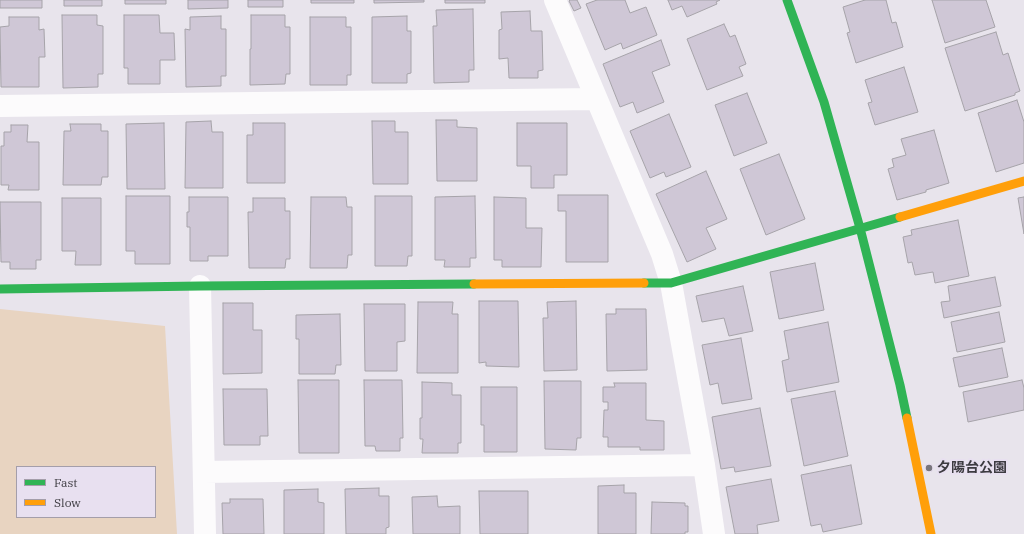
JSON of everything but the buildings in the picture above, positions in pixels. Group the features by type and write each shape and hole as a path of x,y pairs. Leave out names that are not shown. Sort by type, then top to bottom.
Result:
{"street":[{"path":"555,0 662,254 671,283 704,465 714,534"},
{"path":"788,0 824,102 860,228 900,385 931,534"},
{"path":"0,106 596,99"},
{"path":"0,289 200,286 671,283 1024,181"},
{"path":"200,286 205,534"},
{"path":"204,472 704,465"}],"shaded area":[{"path":"0,309 165,326 177,534 0,534"}],"traffic: fast":[{"path":"787,0 824,102 860,228 907,418"},
{"path":"644,283 671,283 900,217"},
{"path":"0,289 474,284"}],"traffic: slow":[{"path":"900,217 1024,181"},
{"path":"474,284 644,283"},
{"path":"907,418 931,534"}],"place":[{"name":"夕陽台公園","path":"929,468"}]}
